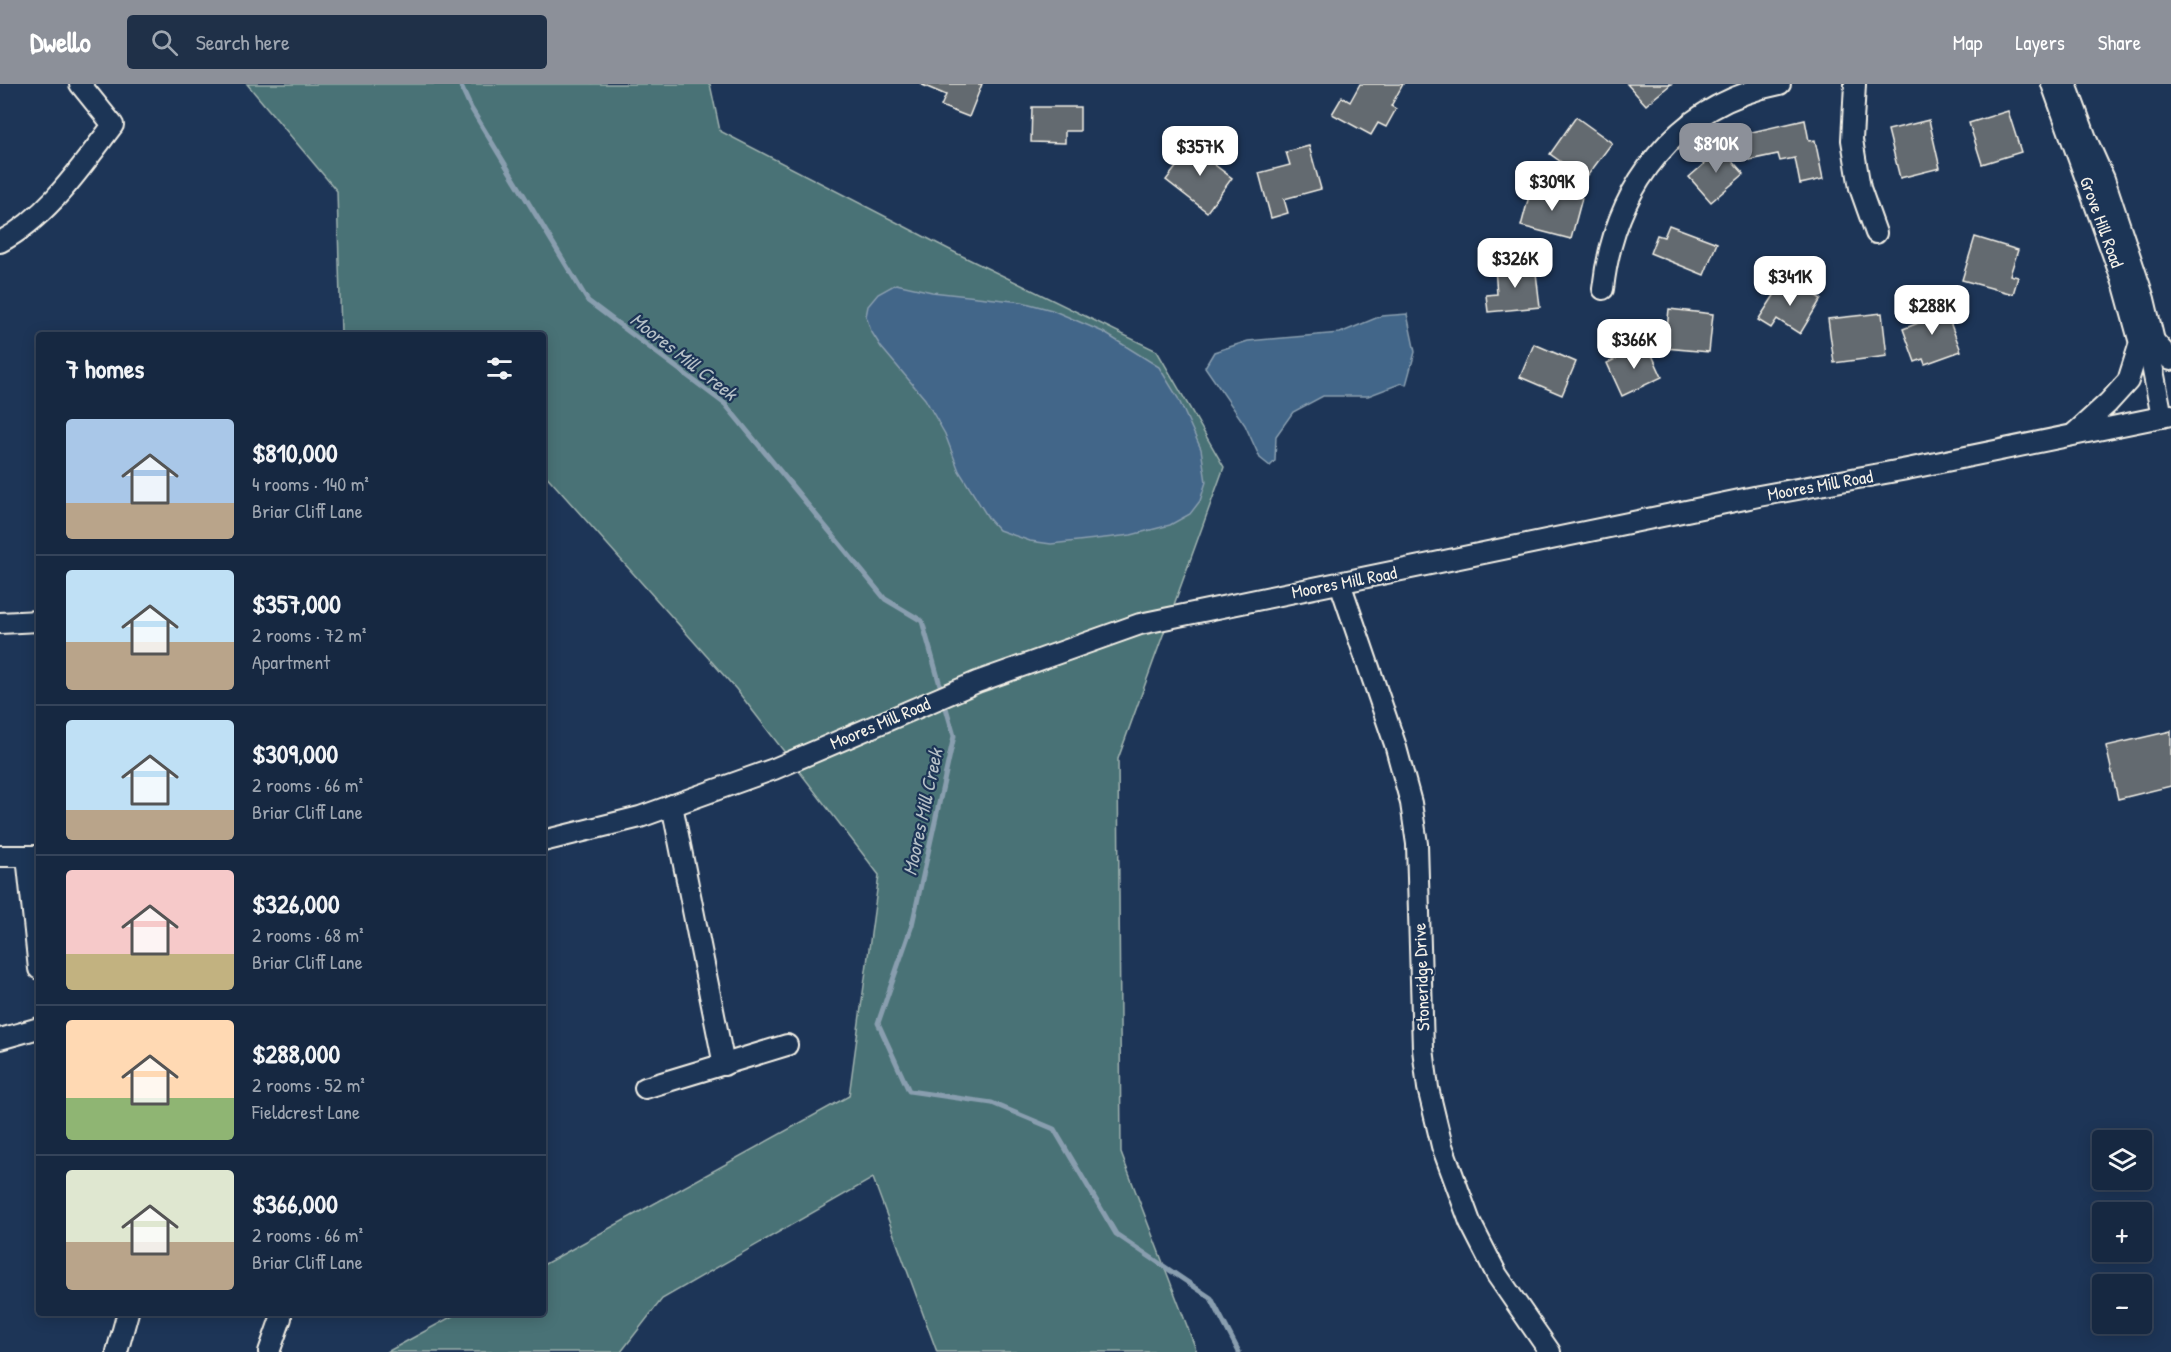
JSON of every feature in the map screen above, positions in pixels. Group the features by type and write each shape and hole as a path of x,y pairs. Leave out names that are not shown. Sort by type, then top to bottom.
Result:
{"street":[{"path":"0,242 46,206 68,184 113,125 80,84"},
{"path":"1603,289 1605,268 1615,228 1631,193 1655,157 1672,140 1708,112 1747,93 1780,84"},
{"path":"1855,84 1852,140 1860,188 1876,233"},
{"name":"Grove Hill Road","path":"2052,84 2148,348 2166,416"},
{"name":"Grove Hill Road","path":"2066,84 2104,179 2144,300 2148,348"},
{"path":"2073,434 2108,403 2128,381 2148,348 2171,360"},
{"name":"Moores Mill Road","path":"546,840 640,817 774,769 977,682 1140,624 1198,610 1340,583 1759,496 1907,469 2166,416"},
{"name":"Stoneridge Drive","path":"1340,583 1395,744 1411,803 1417,844 1423,1049 1428,1088 1442,1146 1470,1222 1497,1275 1550,1352"},
{"path":"0,623 36,621"},
{"path":"672,805 724,1065"},
{"path":"0,856 33,856 36,912"},
{"path":"0,1039 36,1029"},
{"path":"645,1088 787,1045"},
{"path":"117,1352 127,1316"},
{"path":"269,1352 279,1316"}],"green space":[{"path":"247,84 710,84 720,131 956,253 1157,351 1224,467 1118,759 1121,1153 1197,1352 937,1352 873,1178 662,1299 621,1352 387,1352 453,1316 546,1316 546,1263 849,1096 879,875 736,689 546,475 546,332 341,332 337,191"}],"water":[{"path":"896,284 932,292 1022,302 1052,310 1103,332 1159,367 1178,398 1201,449 1206,482 1200,501 1190,514 1170,525 1131,535 1051,544 1030,541 999,530 989,519 959,471 945,434 925,399 881,347 871,331 866,316 868,306 878,294"},
{"path":"1407,314 1415,352 1406,385 1402,383 1368,396 1323,396 1293,412 1276,436 1275,461 1270,466 1260,458 1245,425 1205,367 1214,352 1248,341 1340,333 1381,316"}],"building":[{"path":"920,84 982,84 969,117 941,106 946,95"},
{"path":"1360,84 1403,84 1391,106 1396,109 1386,127 1378,123 1371,135 1332,114 1342,97 1350,102"},
{"path":"1627,84 1671,84 1646,105"},
{"path":"1032,107 1080,107 1080,131 1065,131 1065,143 1031,142"},
{"path":"2008,111 2021,152 1982,164 1969,123"},
{"path":"1576,117 1612,143 1585,179 1550,154"},
{"path":"1805,120 1809,141 1815,140 1823,179 1800,184 1795,158 1780,161 1778,154 1749,160 1743,134"},
{"path":"1929,120 1940,168 1900,178 1888,130"},
{"path":"1197,140 1216,155 1211,162 1232,178 1207,212 1166,180"},
{"path":"1309,146 1321,189 1284,199 1288,213 1271,218 1259,173 1290,165 1286,152"},
{"path":"1719,146 1744,174 1711,202 1689,177 1704,164 1701,161"},
{"path":"1532,185 1582,198 1571,239 1521,226"},
{"path":"1669,225 1717,243 1704,275 1650,253 1657,235 1664,237"},
{"path":"1975,237 2018,250 2010,275 2018,277 2013,294 1962,280"},
{"path":"1535,264 1540,307 1488,312 1486,295 1497,294 1495,268"},
{"path":"1786,277 1821,299 1800,334 1777,319 1771,328 1758,320"},
{"path":"1942,301 1961,351 1925,364 1923,359 1915,362 1903,329 1926,320 1922,309"},
{"path":"1669,309 1713,314 1709,352 1665,348"},
{"path":"1882,313 1887,356 1834,363 1828,319"},
{"path":"1534,344 1576,362 1562,395 1520,377"},
{"path":"1647,344 1662,377 1622,396 1607,363"},
{"path":"2171,731 2171,786 2118,799 2106,746"}],"waterway":[{"name":"Moores Mill Creek","path":"460,84 471,108 588,301 725,404 885,599 922,621 942,692"},
{"name":"Moores Mill Creek","path":"944,701 954,736 912,925 878,1023 909,1091 992,1103 1054,1129 1116,1234 1211,1298 1239,1352"}]}
